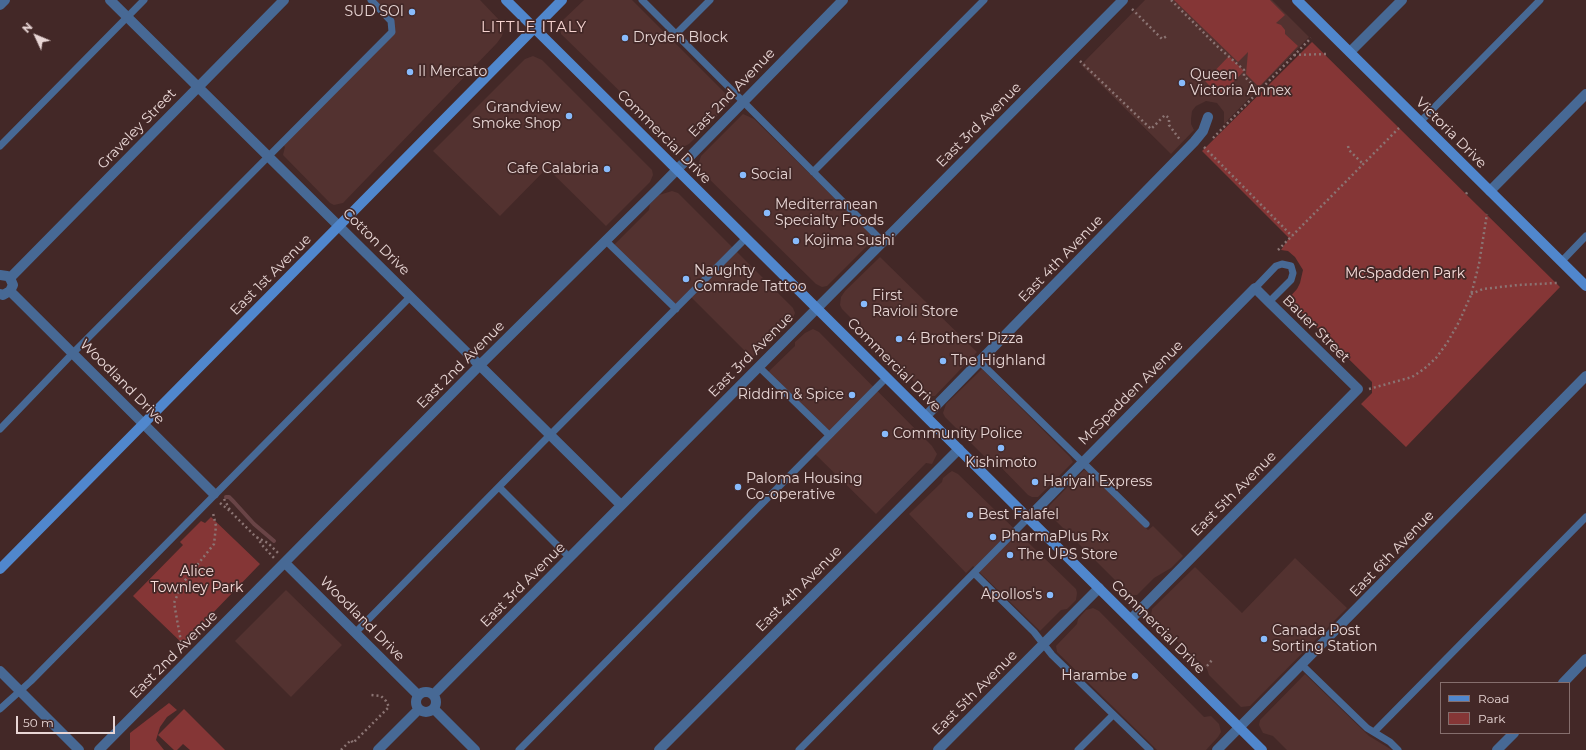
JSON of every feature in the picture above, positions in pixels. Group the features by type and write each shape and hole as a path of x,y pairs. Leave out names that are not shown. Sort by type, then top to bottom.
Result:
{"street":[{"path":"0,5 5,0"},
{"name":"Cotton Drive","path":"110,0 621,505"},
{"name":"Graveley Street","path":"5,277 284,0"},
{"name":"Commercial Drive","path":"506,0 1262,750"},
{"name":"East 1st Avenue","path":"0,569 562,0"},
{"name":"East 2nd Avenue","path":"99,750 843,0"},
{"name":"East 3rd Avenue","path":"433,695 1123,0"},
{"name":"Victoria Drive","path":"1297,0 1586,286"},
{"path":"1350,52 1402,0"},
{"path":"1490,191 1586,94"},
{"name":"East 4th Avenue","path":"926,416 1194,142 1203,131 1208,117"},
{"path":"5,277 13,285 5,293"},
{"name":"Bauer Street","path":"1254,288 1358,390"},
{"name":"McSpadden Avenue","path":"1028,518 1254,288"},
{"name":"Woodland Drive","path":"5,293 73,354 214,494"},
{"name":"East 6th Avenue","path":"1217,750 1586,376"},
{"name":"East 5th Avenue","path":"1131,619 1358,390"},
{"name":"East 4th Avenue","path":"659,750 959,449"},
{"name":"Woodland Drive","path":"285,563 418,695"},
{"name":"East 5th Avenue","path":"938,750 1099,588"},
{"path":"1564,682 1586,659"},
{"path":"0,671 79,750"},
{"path":"426,692 433,695 437,702 434,709 426,713 418,710 415,702 418,695 426,692"},
{"path":"434,709 475,750"},
{"path":"378,750 418,710"},
{"path":"1497,750 1513,734"}],"lane":[{"path":"0,146 144,0"},
{"path":"0,429 392,32 392,21 371,0"},
{"path":"642,0 883,242"},
{"path":"676,34 710,0"},
{"path":"813,172 984,0"},
{"path":"1420,122 1540,0"},
{"path":"1561,262 1586,236"},
{"path":"356,632 746,238"},
{"path":"605,240 676,309"},
{"path":"1254,288 1276,266 1282,264 1291,266 1293,273 1291,280 1269,302"},
{"path":"0,709 31,681 410,296"},
{"path":"980,362 1146,524"},
{"path":"759,367 829,435"},
{"path":"518,750 887,377"},
{"path":"499,487 570,558"},
{"path":"1374,732 1586,517"},
{"path":"799,750 1028,518"},
{"path":"974,573 1034,632 1052,655 1150,750"},
{"path":"1302,665 1367,728 1390,742 1398,750"},
{"path":"1078,750 1113,715"}],"path":[{"path":"1171,0 1218,47 1244,70 1244,76 1259,91"},
{"path":"1132,9 1162,39 1167,36"},
{"path":"1292,236 1203,148 1310,38"},
{"path":"1294,55 1326,54"},
{"path":"1080,61 1151,129 1165,115 1168,118 1169,125 1182,142"},
{"path":"458,71 462,74"},
{"path":"1278,250 1399,128"},
{"path":"1348,146 1363,164"},
{"path":"1369,389 1412,376 1424,369 1436,358 1447,343 1459,322 1471,295 1479,264 1487,214"},
{"path":"1471,295 1484,289 1557,283"},
{"path":"230,511 277,560 285,563"},
{"path":"182,647 174,603 182,584 214,544 216,526 213,513"},
{"path":"256,537 274,549 285,563"},
{"path":"1207,666 1212,660"},
{"path":"341,750 350,740 353,743 388,707 386,701 381,696 371,695"}],"shaded area":[{"path":"371,0 480,0 502,23 504,29 502,36 497,43 343,203 334,205 330,203 283,155 285,147 281,143 392,33 391,21"},
{"path":"584,0 632,0 727,95 731,102 689,144 683,147 675,145 561,34 560,25 563,20"},
{"name":"Queen Victoria Annex","path":"1145,0 1272,0 1309,37 1224,124 1224,112 1217,103 1206,101 1196,106 1192,111 1191,119 1191,124 1194,130 1171,154 1081,65"},
{"path":"533,56 542,60 652,170 653,175 650,182 606,226 547,168 500,216 433,151 525,59"},
{"path":"743,114 754,119 870,233 872,241 827,286 822,287 816,284 700,170 698,165 701,156"},
{"path":"672,191 678,193 793,308 795,313 792,321 784,330 779,330 752,358 690,296 676,309 612,247 649,210 650,204 659,195"},
{"path":"880,257 977,352 935,396 926,394 842,309 840,305 841,297 845,291"},
{"path":"813,329 819,332 932,446 937,454 932,464 926,463 876,514 813,452 829,436 766,374 795,346 795,342 805,333"},
{"path":"982,369 1070,457 1073,462 1038,497 1028,495 992,458 984,456 945,417 943,413 946,404"},
{"path":"1084,470 1090,473 1148,530 1153,526 1183,556 1171,568 1154,578 1137,595 1130,595 1048,513 1049,506"},
{"path":"952,471 958,474 1076,589 1076,600 1067,609 1061,610 1040,631 973,566 966,573 909,514 942,482 943,478"},
{"path":"1295,558 1347,608 1250,706 1241,707 1209,675 1207,669 1153,619 1151,616 1152,609 1195,567 1242,613"},
{"path":"286,590 342,645 291,697 235,641"},
{"path":"1093,608 1099,611 1204,717 1211,716 1219,724 1221,732 1206,750 1157,750 1057,652 1056,646 1077,624 1078,619 1086,610"},
{"path":"1305,674 1369,736 1392,750 1287,750 1273,736 1263,733 1259,725 1260,720"}],"green space":[{"path":"1174,0 1270,0 1285,15 1276,23 1281,25 1285,30 1285,34 1298,46 1259,87 1246,74 1248,52 1238,62"},
{"name":"McSpadden Park","path":"1312,42 1560,287 1406,447 1361,404 1372,393 1372,382 1288,299 1297,289 1303,270 1295,257 1288,251 1281,250 1289,238 1202,151"},
{"path":"1229,56 1244,71 1220,96 1205,81"},
{"name":"Alice Townley Park","path":"211,517 260,564 183,644 133,596 183,545 180,542 201,521 205,523"},
{"path":"169,703 177,710 167,717 160,727 156,740 164,750 130,750 130,733"},
{"path":"184,709 225,750 190,750 183,744 177,750 174,750 158,735"}],"waterway":[{"path":"226,497 229,497 254,524 274,541"}],"place":[{"name":"SUD SOI","path":"412,12"},
{"name":"Dryden Block","path":"625,38"},
{"name":"Il Mercato","path":"410,72"},
{"name":"Queen Victoria Annex","path":"1182,83"},
{"name":"Grandview Smoke Shop","path":"569,116"},
{"name":"Cafe Calabria","path":"607,169"},
{"name":"Social","path":"743,175"},
{"name":"Mediterranean Specialty Foods","path":"767,213"},
{"name":"Kojima Sushi","path":"796,241"},
{"name":"Naughty Comrade Tattoo","path":"686,279"},
{"name":"First Ravioli Store","path":"864,304"},
{"name":"4 Brothers' Pizza","path":"899,339"},
{"name":"The Highland","path":"943,361"},
{"name":"Riddim & Spice","path":"852,395"},
{"name":"Community Police","path":"885,434"},
{"name":"Kishimoto","path":"1001,448"},
{"name":"Hariyali Express","path":"1035,482"},
{"name":"Paloma Housing Co-operative","path":"738,487"},
{"name":"Best Falafel","path":"970,515"},
{"name":"PharmaPlus Rx","path":"993,537"},
{"name":"The UPS Store","path":"1010,555"},
{"name":"Apollos's","path":"1050,595"},
{"name":"Canada Post Sorting Station","path":"1264,639"},
{"name":"Harambe","path":"1135,676"}],"district":[{"name":"LITTLE ITALY","path":"534,28"}]}
